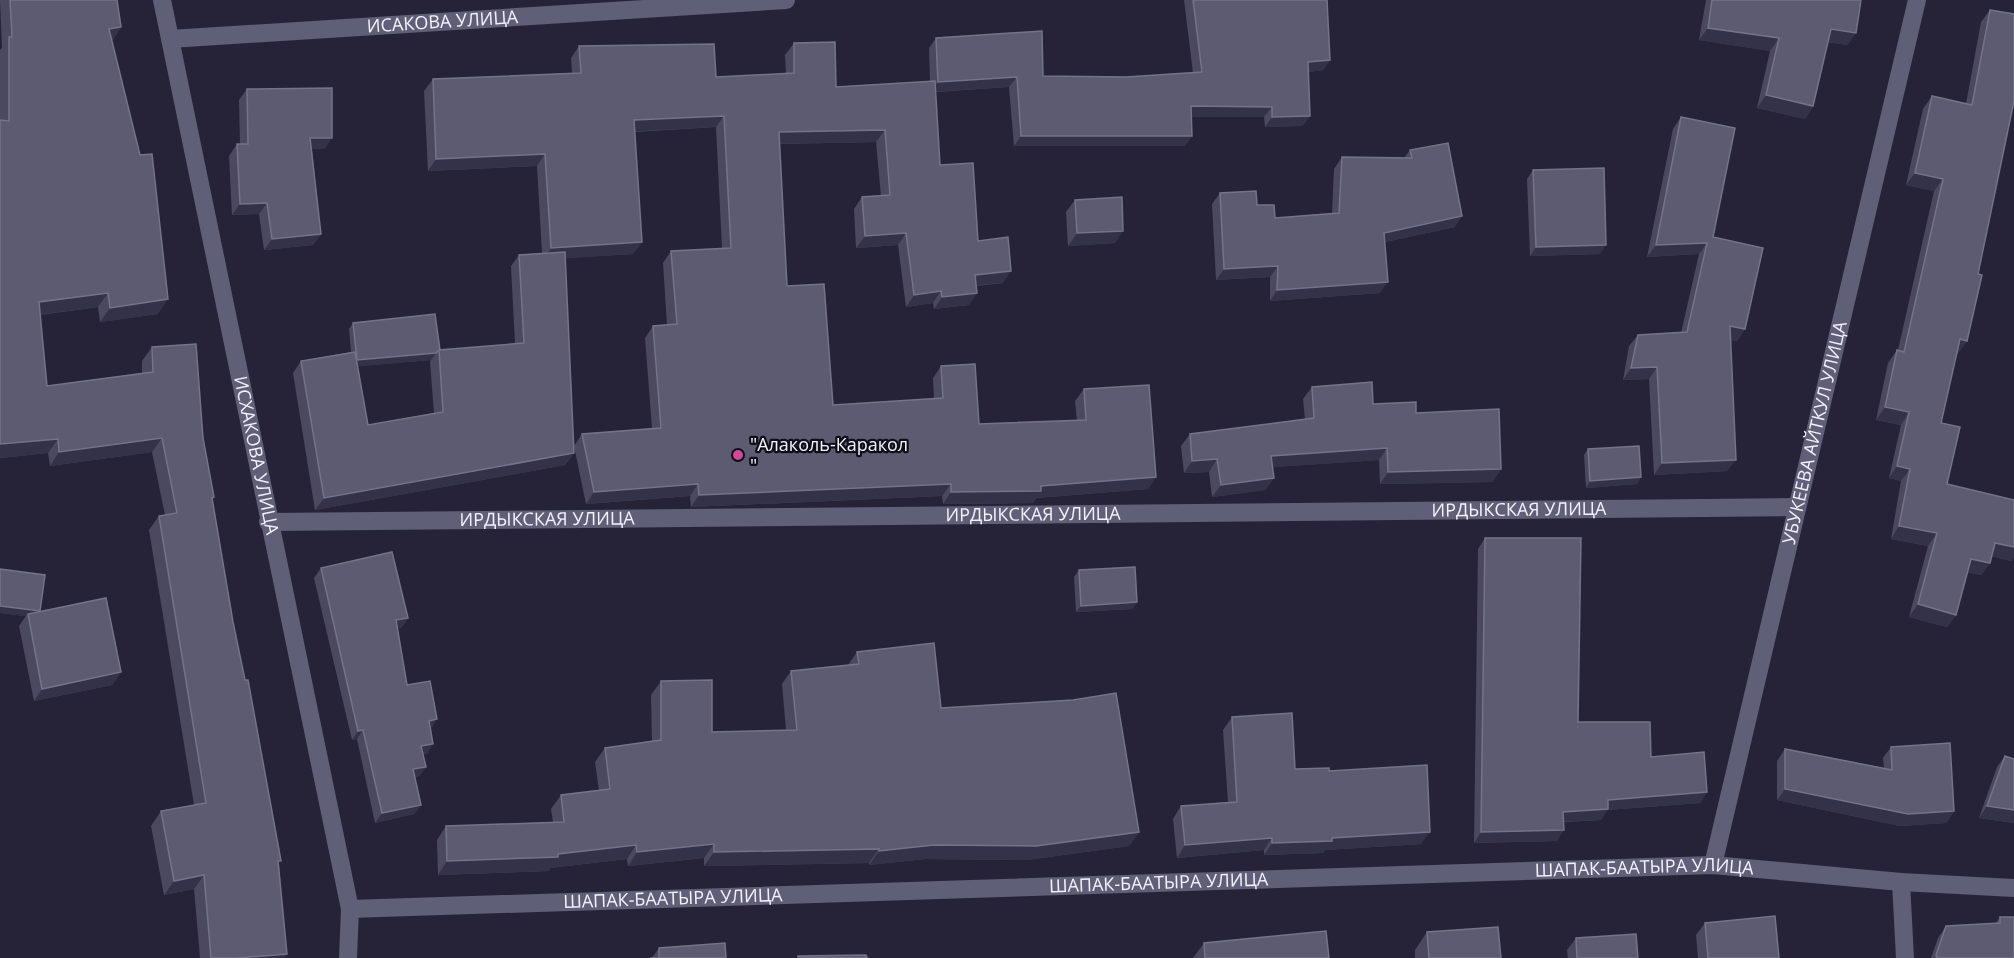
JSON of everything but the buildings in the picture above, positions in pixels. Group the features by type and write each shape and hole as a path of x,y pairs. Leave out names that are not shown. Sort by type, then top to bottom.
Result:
{"street":[{"name":"ИСХАКОВА УЛИЦА","path":"162,0 268,522 350,909"},
{"name":"ИСАКОВА УЛИЦА","path":"170,39 786,0"},
{"name":"УБУКЕЕВА АЙТКУЛ УЛИЦА","path":"1713,866 1917,0"},
{"name":"ИРДЫКСКАЯ УЛИЦА","path":"268,522 1797,507"},
{"name":"ШАПАК-БААТЫРА УЛИЦА","path":"350,909 1713,866 1901,882 2014,888"},
{"path":"1901,882 1905,958"},
{"path":"348,958 350,909"}],"place":[{"name":"\"Алаколь-Каракол \"","path":"738,455"}]}
